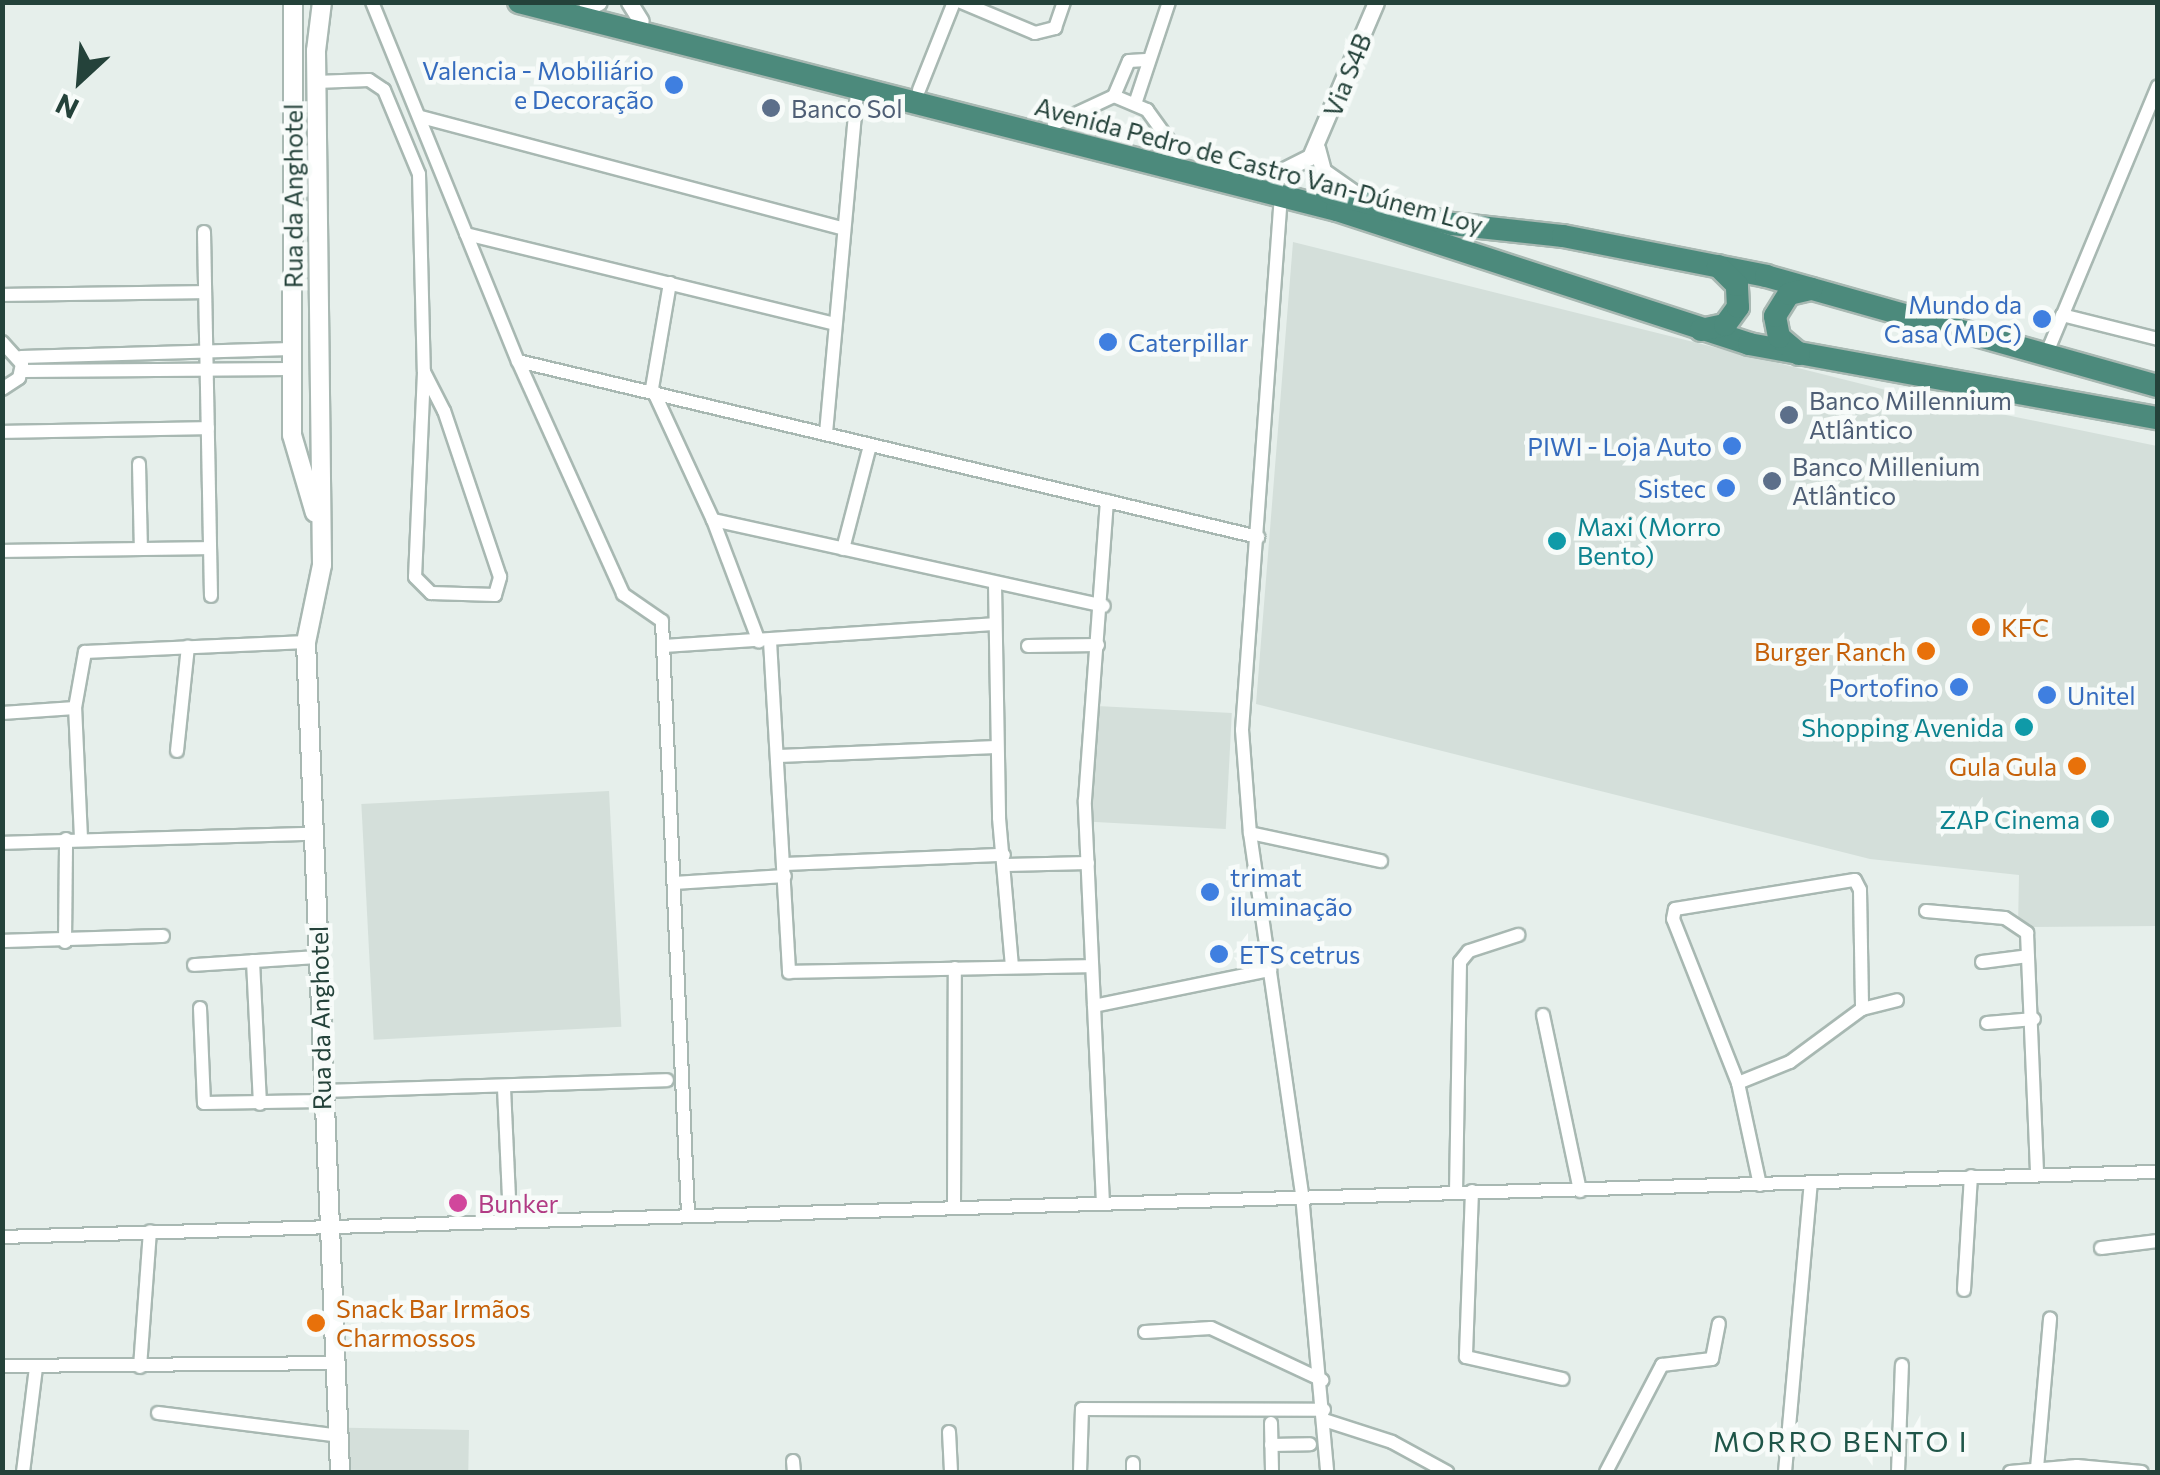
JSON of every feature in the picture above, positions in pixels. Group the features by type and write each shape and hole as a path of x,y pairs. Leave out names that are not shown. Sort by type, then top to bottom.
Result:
{"highway":[{"name":"Avenida Pedro de Castro Van-Dúnem Loy","path":"519,2 1281,194 1448,242 1697,330 1800,354 2158,418"},
{"name":"Avenida Pedro de Castro Van-Dúnem Loy","path":"584,4 635,12 919,90 1452,224 1712,264 1815,289 2158,386"},
{"path":"1697,330 1724,325 1739,302 1734,280 1712,264"},
{"path":"1800,354 1778,337 1775,316 1789,294 1815,289"}],"main road":[{"name":"Rua da Anghotel","path":"294,2 292,435 314,504 322,565"},
{"name":"Rua da Anghotel","path":"322,2 316,82 322,565 306,642 340,1472"}],"street":[{"path":"372,2 518,360 623,594 662,621 688,1215"},
{"path":"919,90 958,2 1035,33 1054,28 1064,2"},
{"path":"1136,102 1146,60 1170,2"},
{"name":"Via S4B","path":"1318,148 1376,2"},
{"path":"1114,96 1129,61 1146,60"},
{"path":"316,82 376,84 408,138 422,207 424,372 419,414 418,584 431,593 495,596 500,577 444,411 424,372"},
{"path":"2046,354 2158,86"},
{"path":"826,433 857,90"},
{"path":"1054,124 1114,96 1136,102 1178,153"},
{"path":"421,116 842,228"},
{"path":"1216,163 1280,172 1318,148 1331,180 1388,206"},
{"path":"1281,194 1242,730 1250,833 1302,1194 1322,1380 1327,1472"},
{"path":"204,232 211,596"},
{"path":"466,234 834,324"},
{"path":"670,282 652,388 714,520 764,641 778,756 790,973 1092,966"},
{"path":"2,295 205,292"},
{"path":"2062,315 2158,339"},
{"path":"2,342 21,364 206,362 291,369"},
{"path":"206,362 291,349"},
{"path":"518,360 652,388 870,445 1258,536"},
{"path":"2,390 21,364"},
{"path":"419,414 444,411"},
{"path":"2,432 208,428"},
{"path":"842,549 870,445"},
{"path":"139,464 140,549"},
{"path":"1102,1204 1088,863 1087,737 1104,606 1107,501"},
{"path":"714,520 1104,606"},
{"path":"2,551 210,548"},
{"path":"995,584 996,747 1012,966"},
{"path":"664,646 993,624"},
{"path":"81,838 76,708 84,652 306,642"},
{"path":"1028,646 1098,645"},
{"path":"177,751 188,646"},
{"path":"2,713 76,708"},
{"path":"778,756 996,747"},
{"path":"1250,833 1381,861"},
{"path":"2,843 314,834"},
{"path":"66,839 66,942"},
{"path":"674,883 785,870 1005,860 1088,863"},
{"path":"1760,1185 1738,1084 1672,919 1679,905 1855,880 1862,1010"},
{"path":"1926,911 2005,918 2026,933 2034,1019 2037,1176"},
{"path":"1456,1192 1460,962 1468,952 1518,935"},
{"path":"2,941 163,936"},
{"path":"1982,962 2028,956"},
{"path":"194,965 319,957"},
{"path":"252,961 260,1104"},
{"path":"954,1207 955,968"},
{"path":"1094,1006 1270,970"},
{"path":"1738,1084 1790,1062 1862,1010 1897,1000"},
{"path":"200,1008 204,1103 260,1104 322,1096 667,1080"},
{"path":"1543,1015 1580,1190"},
{"path":"1986,1023 2034,1019"},
{"path":"504,1088 510,1221"},
{"path":"2,1237 1102,1204 1302,1194 1580,1190 2158,1172"},
{"path":"1964,1290 1971,1176"},
{"path":"1786,1472 1811,1182"},
{"path":"1472,1192 1466,1358 1563,1379"},
{"path":"140,1366 150,1231"},
{"path":"2102,1248 2158,1242"},
{"path":"2037,1468 2050,1320"},
{"path":"1606,1472 1662,1365 1712,1359 1719,1324"},
{"path":"1145,1332 1211,1328 1322,1380"},
{"path":"2,1366 337,1364"},
{"path":"1898,1472 1902,1365"},
{"path":"23,1472 36,1366"},
{"path":"1080,1472 1082,1409 1324,1415 1392,1442 1447,1472"},
{"path":"158,1413 339,1436"},
{"path":"1270,1422 1272,1472"},
{"path":"949,1432 951,1472"},
{"path":"1271,1445 1310,1444"},
{"path":"2010,1472 2037,1468 2142,1472"}],"shaded area":[{"name":"Maxi (Morro Bento)","path":"1293,242 1890,391 2157,446 2157,926 2018,927 2019,875 1870,859 1256,704"},
{"path":"1097,706 1232,713 1226,829 1091,822"},
{"path":"609,791 621,1027 374,1040 361,804"},
{"path":"347,1428 469,1430 468,1472 346,1470"}],"place":[{"name":"Valencia - Mobiliário e Decoração","path":"674,85"},
{"name":"Banco Sol","path":"771,108"},
{"name":"Mundo da Casa (MDC)","path":"2042,319"},
{"name":"Caterpillar","path":"1108,342"},
{"name":"Banco Millennium Atlântico","path":"1789,415"},
{"name":"PIWI - Loja Auto","path":"1732,446"},
{"name":"Banco Millenium Atlântico","path":"1772,481"},
{"name":"Sistec","path":"1726,488"},
{"name":"Maxi (Morro Bento)","path":"1557,541"},
{"name":"KFC","path":"1981,627"},
{"name":"Burger Ranch","path":"1926,651"},
{"name":"Portofino","path":"1959,687"},
{"name":"Unitel","path":"2047,695"},
{"name":"Shopping Avenida","path":"2024,727"},
{"name":"Gula Gula","path":"2077,766"},
{"name":"ZAP Cinema","path":"2100,819"},
{"name":"trimat iluminação","path":"1210,892"},
{"name":"ETS cetrus","path":"1219,954"},
{"name":"Bunker","path":"458,1203"},
{"name":"Snack Bar Irmãos Charmossos","path":"316,1323"}],"district":[{"name":"MORRO BENTO I","path":"1841,1441"}]}
